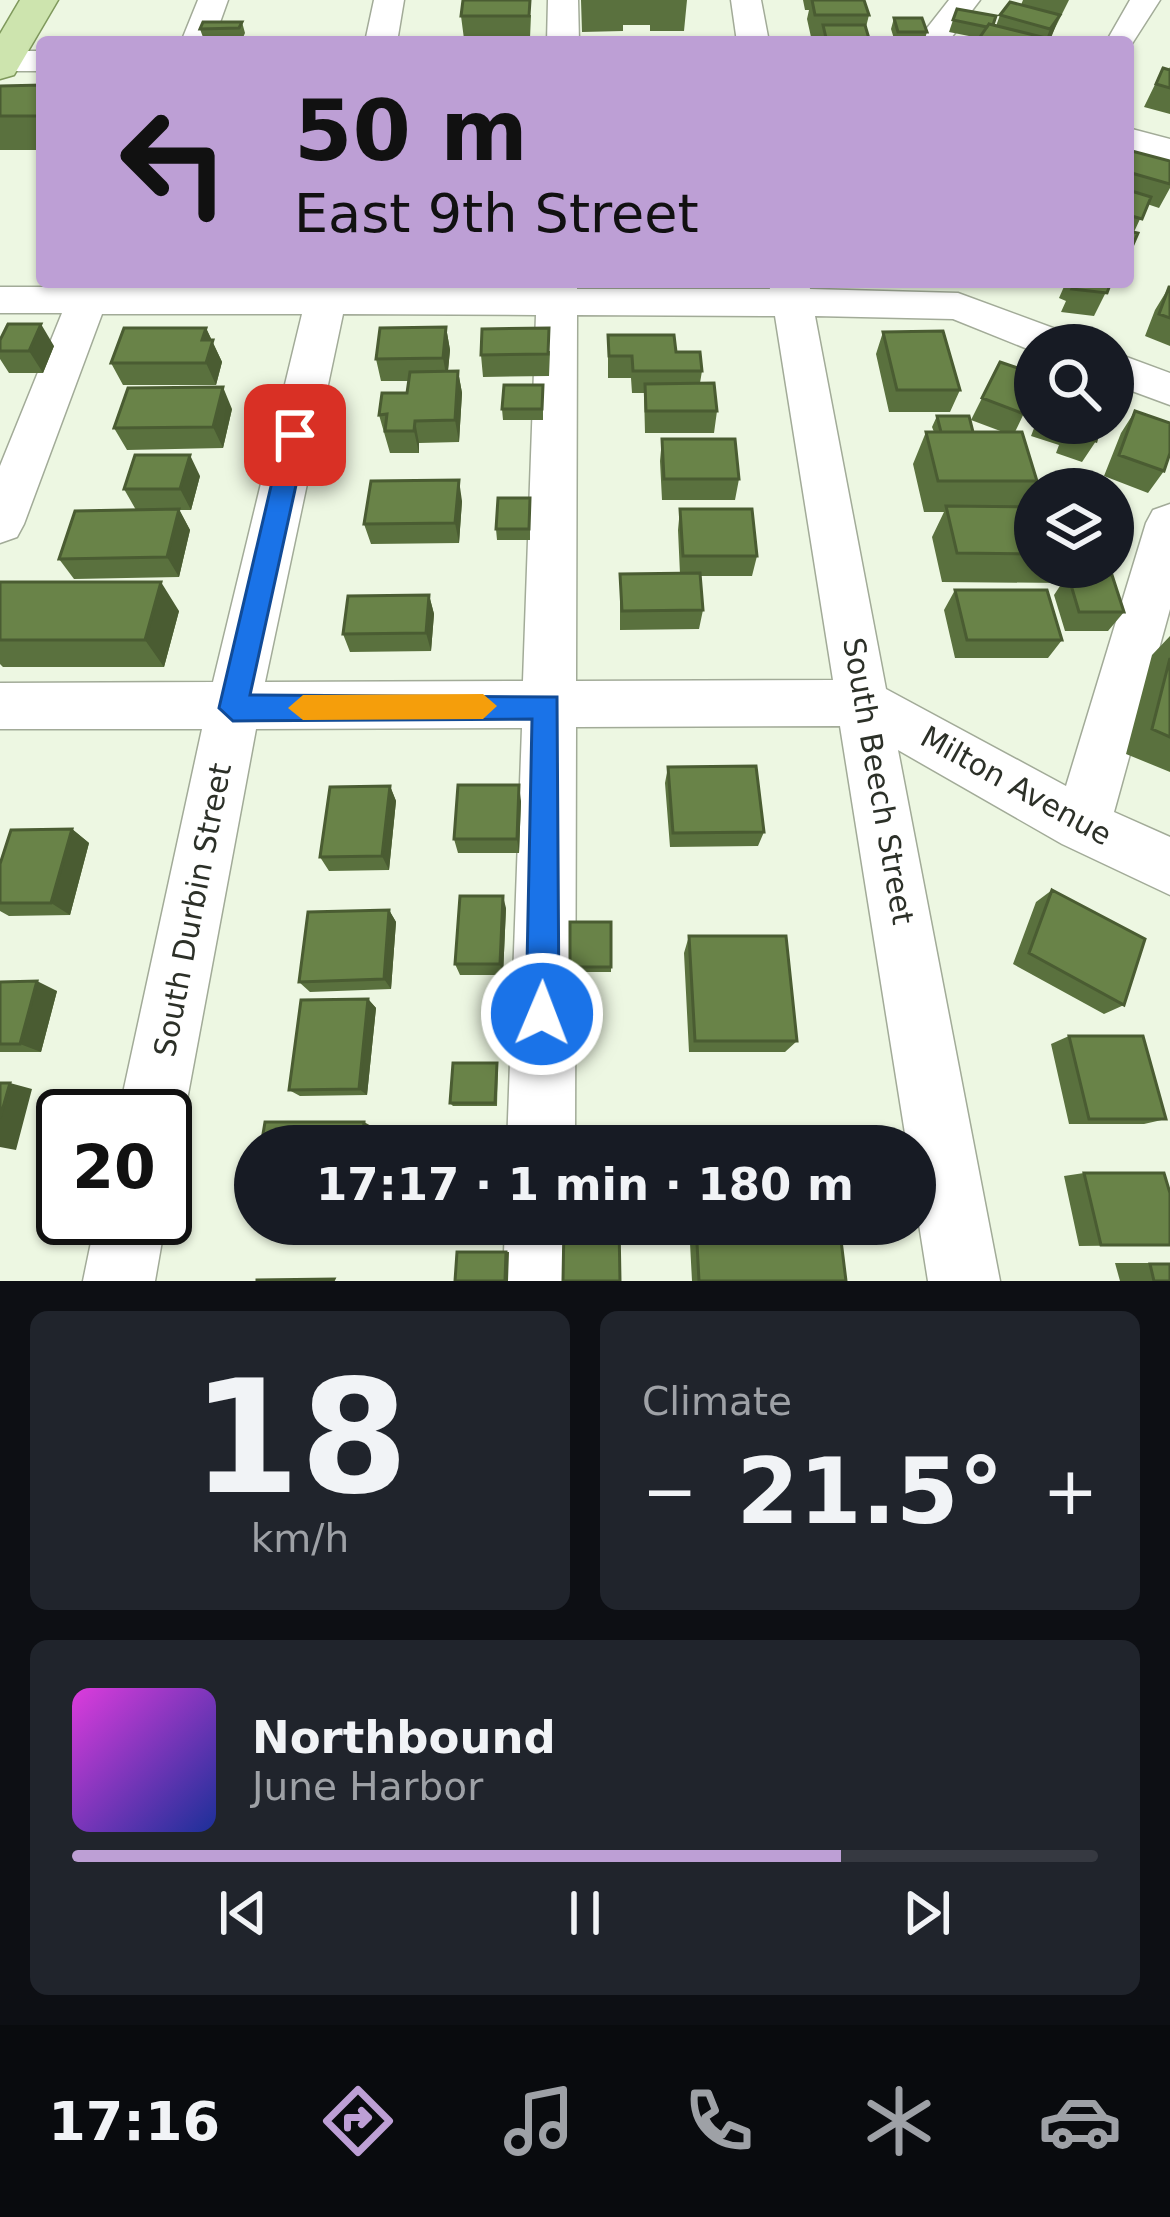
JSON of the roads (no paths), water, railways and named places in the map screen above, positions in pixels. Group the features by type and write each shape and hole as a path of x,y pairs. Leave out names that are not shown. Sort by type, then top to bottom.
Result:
{"main road":[{"path":"11,63 39,0"}],"street":[{"path":"199,36 213,0"},
{"path":"383,36 389,0"},
{"path":"562,36 563,0"},
{"path":"746,0 752,36"},
{"path":"922,0 936,36"},
{"path":"940,36 964,0"},
{"path":"1125,36 1145,0"},
{"path":"1134,140 1170,150"},
{"name":"South Durbin Street","path":"157,1089 233,708 328,290"},
{"path":"0,524 90,291"},
{"path":"0,300 90,291 966,294 1020,324"},
{"path":"541,1125 557,291"},
{"name":"South Beech Street","path":"791,291 964,1281"},
{"path":"1134,375 1170,390"},
{"path":"1082,825 1170,523"},
{"path":"0,706 864,703"},
{"name":"Milton Avenue","path":"864,703 1082,825 1170,867"},
{"path":"118,1281 125,1245"},
{"path":"539,1281 540,1245"}]}
